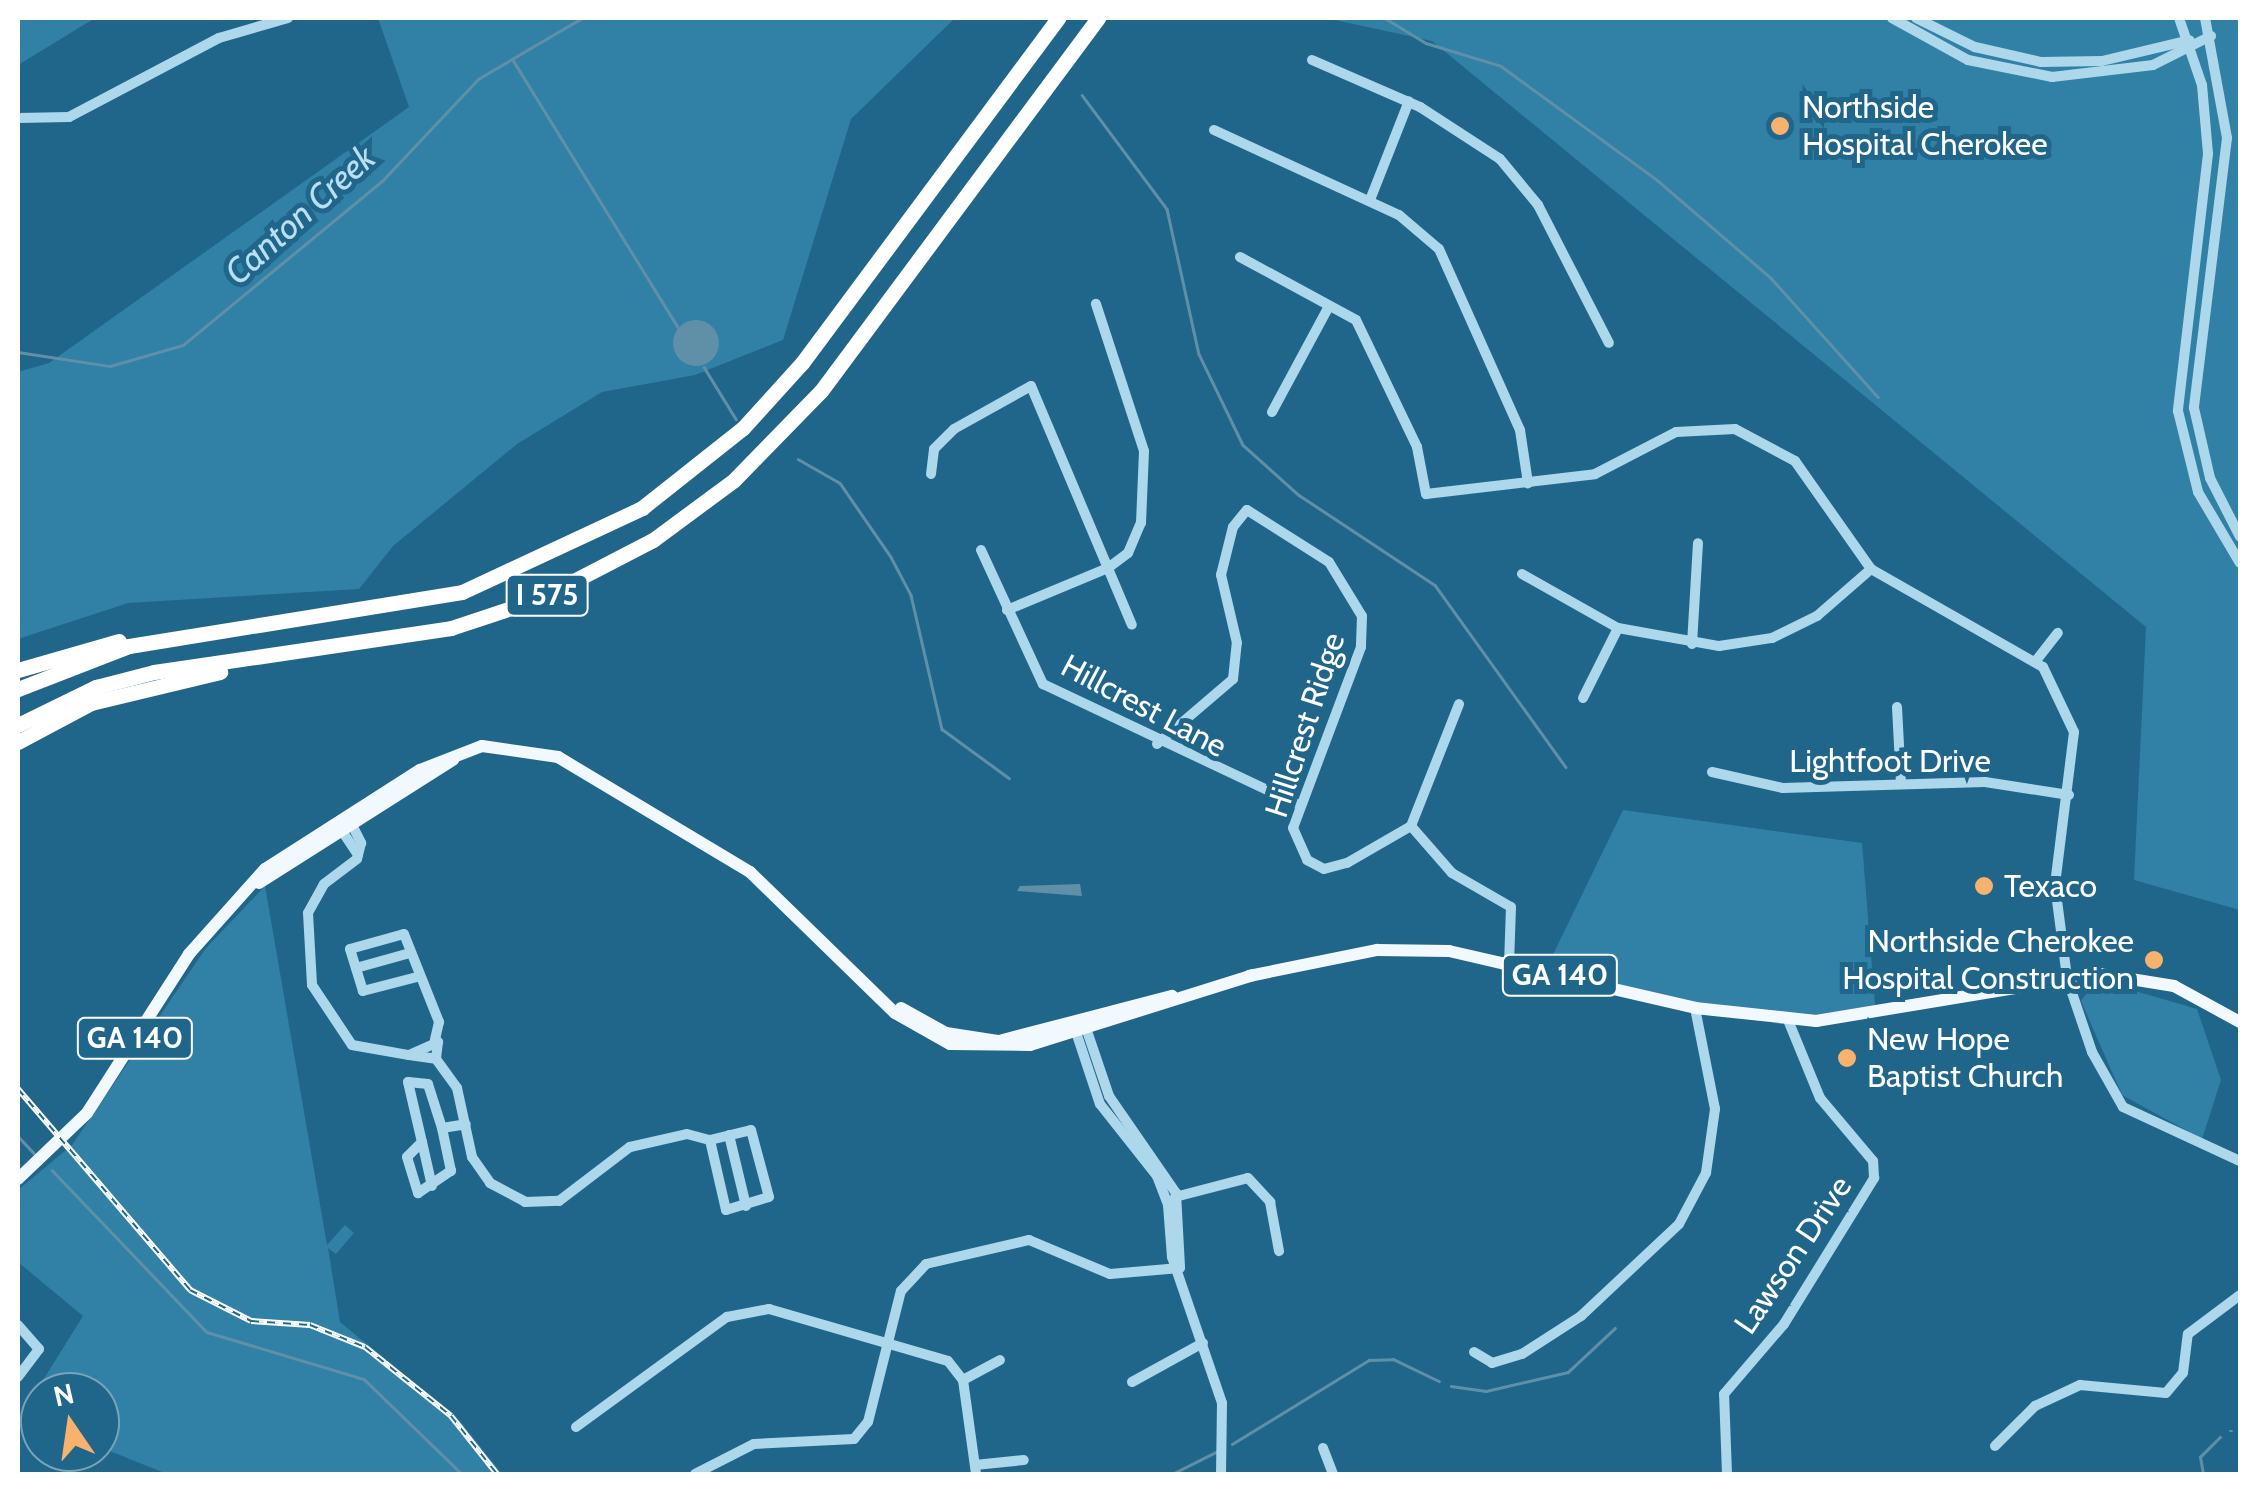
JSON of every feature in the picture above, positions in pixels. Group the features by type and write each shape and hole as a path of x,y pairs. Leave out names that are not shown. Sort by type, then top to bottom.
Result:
{"highway":[{"name":"I 575","path":"18,688 108,651 462,592 584,543 674,486 802,364 1056,18"},
{"name":"I 575","path":"18,725 129,678 451,628 541,598 633,552 721,490 821,391 1098,18"},
{"path":"18,670 88,645 188,635"},
{"path":"18,742 108,697 326,650"}],"main road":[{"name":"GA 140","path":"18,1179 87,1113 189,954 246,891 343,822 472,749 547,752 677,827 774,889 874,990 966,1039 1080,1028 1253,975 1401,948 1510,963 1694,1008 1788,1020 1859,1019 2067,978 2161,983 2240,1022"}],"street":[{"path":"18,118 69,117 219,38 288,18"},
{"path":"1892,18 1968,60 2038,76 2118,72 2211,36"},
{"path":"1916,18 1975,47 2041,62 2102,61 2189,45"},
{"path":"2179,18 2189,45 2208,154 2178,411 2198,492 2240,563"},
{"path":"2205,18 2227,138 2194,408 2210,478 2240,537"},
{"path":"1312,60 1408,101 1481,144 1524,185 1609,343"},
{"path":"1370,200 1408,101"},
{"path":"1214,130 1370,200 1439,249 1520,430 1528,483"},
{"path":"1240,257 1327,310 1356,320 1417,447 1426,494 1595,474 1676,432 1736,429 1805,472 1871,569 2035,662 2070,715 2069,794 2056,885 2067,978 2121,1105 2240,1161"},
{"path":"1007,610 1108,568 1128,553 1146,486 1136,420 1096,304"},
{"path":"1272,412 1327,310"},
{"path":"931,474 934,449 954,429 1031,386 1132,625"},
{"name":"Hillcrest Ridge","path":"1157,744 1233,679 1237,643 1220,575 1237,516 1266,515 1329,562 1364,628 1301,806 1294,840 1324,868 1411,826"},
{"path":"1692,644 1698,544"},
{"name":"Hillcrest Lane","path":"981,550 1043,684 1157,744 1301,806"},
{"path":"1522,574 1618,628 1692,644 1772,638 1817,616 1871,569"},
{"path":"1583,698 1618,628"},
{"path":"2035,662 2058,633"},
{"path":"1459,704 1411,826 1461,880 1511,907 1510,963"},
{"path":"1898,707 1901,784"},
{"name":"Lightfoot Drive","path":"1712,772 1783,788 1985,782 2069,794"},
{"path":"343,822 358,855 310,905 312,985 352,1045 436,1059"},
{"path":"417,977 363,991 350,949 404,934 417,977 440,1022 436,1059 457,1088 480,1171 525,1202 576,1194 630,1147 687,1134 710,1140 752,1130 769,1196 726,1210 710,1140"},
{"path":"356,968 410,953"},
{"path":"1474,1352 1492,1362 1522,1354 1581,1316 1679,1224 1706,1173 1715,1109 1694,1008"},
{"name":"Lawson Drive","path":"1727,1474 1724,1394 1784,1324 1874,1178 1869,1154 1820,1098 1788,1020"},
{"path":"1080,1028 1106,1114 1172,1198 1180,1268 1225,1425 1221,1474"},
{"path":"409,1055 436,1040"},
{"path":"422,1142 407,1157 418,1192 432,1186 452,1171 428,1084 408,1082 422,1142 432,1186"},
{"path":"442,1128 466,1124"},
{"path":"729,1135 746,1206"},
{"path":"1172,1198 1248,1178 1270,1202 1279,1250"},
{"path":"695,1474 754,1444 854,1439 868,1422 902,1291 926,1264 1029,1240 1110,1274 1180,1268"},
{"path":"1996,1446 2035,1406 2080,1385 2166,1393 2182,1373 2188,1334 2240,1295"},
{"path":"576,1427 747,1311 935,1353 963,1380 975,1470 1024,1460"},
{"path":"18,1325 39,1349 18,1377"},
{"path":"1132,1382 1203,1342"},
{"path":"963,1380 1000,1360"},
{"path":"1322,1448 1333,1474"}],"shaded area":[{"path":"18,18 95,18 18,65"},
{"path":"378,18 955,18 851,119 783,340 695,375 602,392 517,444 393,546 359,589 128,603 18,639 18,372 49,363 409,107"},
{"path":"1326,18 2240,18 2240,910 2134,880 2146,627 1432,41"},
{"path":"696,320 712,327 719,343 712,359 696,366 680,359 673,343 680,327"},
{"path":"1623,810 1862,843 1876,1017 1779,1024 1547,967"},
{"path":"1080,884 1082,896 1017,891 1020,886"},
{"path":"265,886 327,1245 345,1225 354,1233 336,1254 328,1248 340,1322 459,1420 502,1474 167,1474 120,1455 120,1372 48,1372 83,1316 18,1262 18,1190 72,1145 206,948"},
{"path":"2111,984 2197,1009 2221,1080 2202,1139 2122,1095 2081,1001 2092,986"}],"waterway":[{"name":"Canton Creek","path":"18,352 110,366 183,345 382,181 478,79 582,18"},
{"path":"1385,18 1426,43 1501,66 1656,179 1771,278 1878,397"},
{"path":"513,60 679,329"},
{"path":"1082,95 1167,209 1199,354 1243,445 1299,495 1435,585 1566,767"},
{"path":"704,367 736,419"},
{"path":"798,459 840,483 891,557 911,595 942,729 1009,778"},
{"path":"18,1136 34,1153"},
{"path":"52,1170 207,1332 364,1379 462,1474"},
{"path":"1451,1386 1486,1391 1568,1372 1615,1328"},
{"path":"1232,1444 1369,1360 1393,1359 1439,1381"},
{"path":"2203,1474 2200,1457 2220,1437"},
{"path":"1172,1474 1218,1451"}],"railway":[{"path":"18,1089 190,1290 251,1321 310,1325 365,1347 451,1416 497,1474"}],"place":[{"name":"Northside Hospital Cherokee","path":"1780,126"},
{"name":"Texaco","path":"1984,886"},
{"name":"Northside Cherokee Hospital Construction","path":"2154,960"},
{"name":"New Hope Baptist Church","path":"1847,1058"}]}
